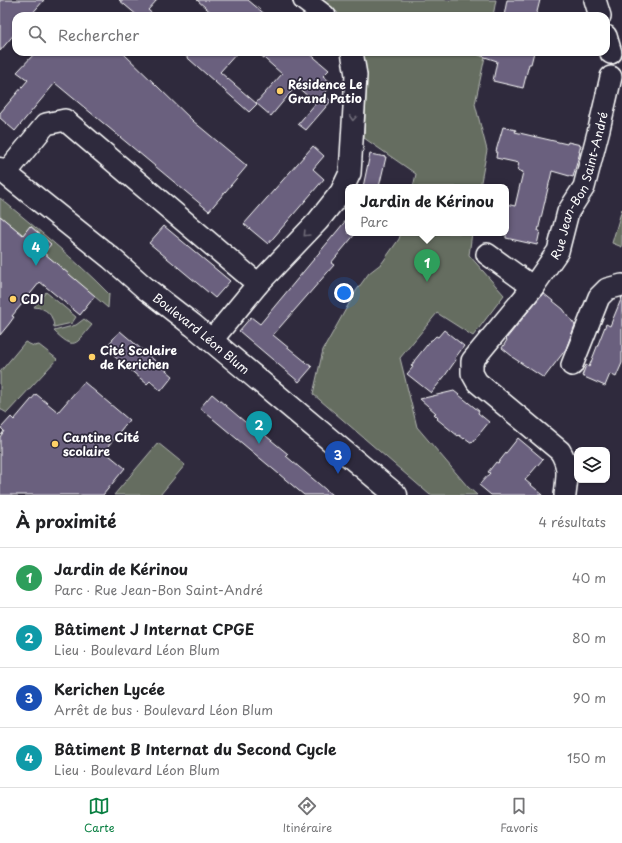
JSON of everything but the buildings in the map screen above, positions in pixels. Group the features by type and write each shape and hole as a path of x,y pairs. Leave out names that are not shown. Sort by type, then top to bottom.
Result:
{"main road":[{"name":"Boulevard Léon Blum","path":"3,171 396,495"}],"street":[{"path":"304,0 320,12"},
{"path":"595,0 599,12"},
{"path":"211,341 258,284 318,221 341,192 350,173 356,75 353,56"},
{"name":"Rue Jean-Bon Saint-André","path":"565,495 567,472 566,460 560,451 477,382 472,373 472,361 533,286 558,251 568,212 584,187 611,77"},
{"name":"Boulevard Léon Blum","path":"3,171 46,124 65,120 258,284"},
{"path":"487,254 533,286"},
{"path":"572,365 598,297 607,289 622,286"}],"green space":[{"path":"319,0 496,0 494,12 336,11"},
{"path":"364,56 485,56 475,104 487,150 481,184 414,184 416,174 364,138 367,76"},
{"path":"0,198 69,256 109,294 108,308 44,253 51,244 31,226 23,235 0,216"},
{"path":"622,209 622,247 612,243"},
{"path":"400,236 472,236 469,255 504,295 473,336 437,313 400,358 417,427 468,487 477,495 430,495 313,394 323,350 356,291 369,273 382,263"},
{"path":"46,292 76,317 72,323 54,327 51,316 46,311 34,307"},
{"path":"84,319 92,325 78,341 74,343 66,341 54,331 76,325"},
{"path":"25,342 34,346 39,345 57,359 7,413 0,409 0,372"},
{"path":"158,443 185,465 160,495 114,495"}],"place":[{"name":"Résidence Le Grand Patio","path":"280,91"},
{"name":"Bâtiment B Internat du Second Cycle","path":"36,266"},
{"name":"Jardin de Kérinou","path":"427,282"},
{"name":"CDI","path":"13,299"},
{"name":"Cité Scolaire de Kerichen","path":"92,357"},
{"name":"Cantine Cité scolaire","path":"55,444"},
{"name":"Bâtiment J Internat CPGE","path":"259,444"},
{"name":"Kerichen Lycée","path":"338,474"}]}
